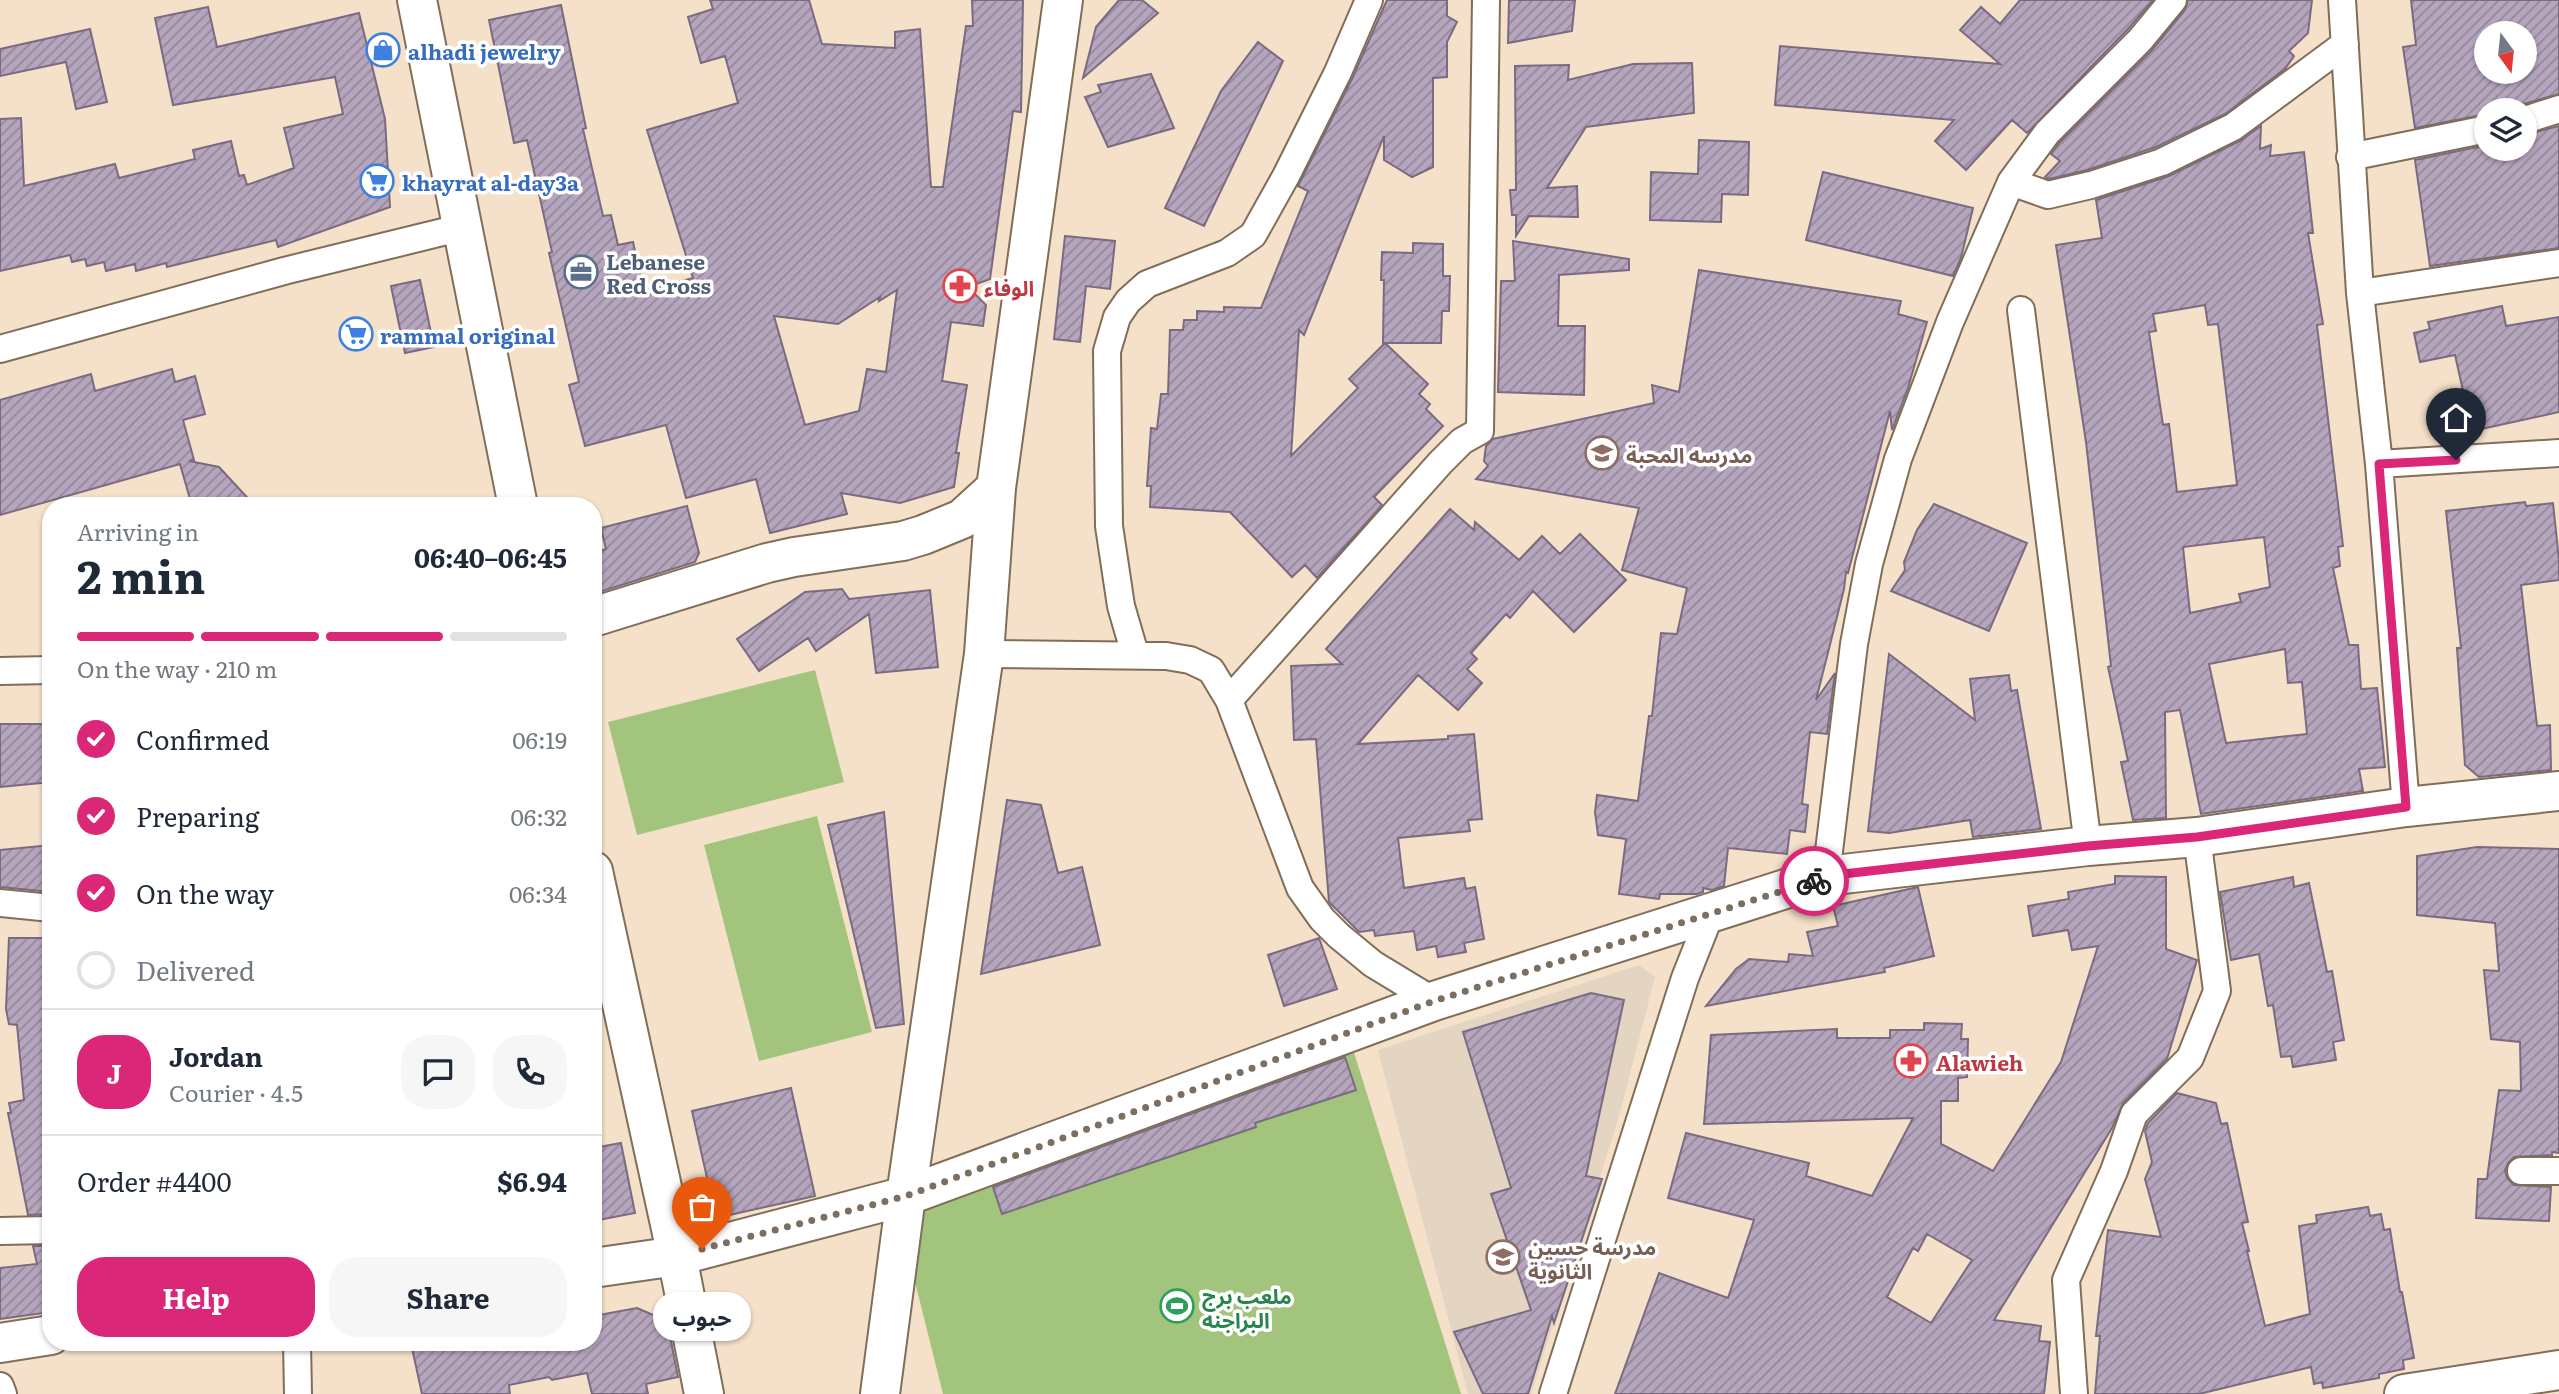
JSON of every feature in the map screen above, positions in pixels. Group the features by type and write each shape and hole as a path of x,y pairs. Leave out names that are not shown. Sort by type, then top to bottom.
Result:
{"street":[{"path":"417,0 516,497"},
{"path":"880,1394 984,654 996,488 1063,0"},
{"path":"1135,654 1121,606 1109,526 1107,351 1117,317 1128,301 1147,284 1227,253 1253,235 1338,72 1369,0"},
{"path":"1229,700 1440,463 1462,441 1479,432 1486,0"},
{"path":"1826,876 1854,644 1870,564 1898,459 1950,321 2011,182 2047,133 2140,40 2173,0"},
{"path":"2342,0 2360,293 2379,464 2406,807"},
{"path":"2011,182 2048,195 2091,185 2162,162 2233,127 2345,44"},
{"path":"2537,116 2559,109"},
{"path":"2350,157 2474,132"},
{"path":"0,349 284,271 463,227"},
{"path":"2360,293 2559,263"},
{"path":"2021,310 2088,846"},
{"path":"2379,464 2559,453"},
{"path":"602,614 707,580 785,559 903,541 923,535 962,519 996,488"},
{"path":"984,654 1166,656 1190,660 1211,670 1229,700 1300,888 1322,919 1339,936 1373,964 1434,1001"},
{"path":"0,671 42,670"},
{"path":"602,1267 677,1256 906,1196 1434,1001 1826,876 2088,846 2197,837 2406,807 2559,791"},
{"path":"2074,1394 2066,1280 2114,1171 2134,1114 2190,1058 2217,991 2197,837"},
{"path":"0,903 42,907"},
{"path":"602,912 677,1256 704,1394"},
{"path":"1553,1394 1685,978 1710,915"},
{"path":"2521,1171 2559,1171"},
{"path":"0,1231 42,1230"},
{"path":"1,1340 42,1336"},
{"path":"297,1351 298,1394"},
{"path":"2404,1394 2559,1370"},
{"path":"0,1386 3,1394"}],"shaded area":[{"name":"مدرسة حسين الثانوية","path":"1639,965 1655,977 1618,1120 1531,1394 1468,1394 1378,1050"}],"green space":[{"path":"815,670 844,782 637,835 608,722"},
{"path":"817,816 872,1032 759,1061 704,845"},
{"name":"ملعب برج البراجنه","path":"1351,1043 1461,1394 943,1394 899,1218"}],"building":[{"path":"710,0 809,0 822,44 895,48 895,32 920,29 931,187 943,187 966,26 973,26 972,0 1023,0 1021,112 1013,111 990,279 968,287 986,305 983,326 951,322 942,381 967,385 956,453 959,453 954,487 900,503 841,493 847,514 770,533 756,479 686,498 666,425 585,446 569,385 579,382 549,253 552,252 527,140 514,143 489,20 561,5 586,128 583,129 603,216 611,215 618,245 633,242 644,291 693,278 647,130 738,103 725,56 701,63 688,17 713,9","holes":["897,290 886,372 867,369 859,411 805,425 774,316 838,324 880,297 879,301"]},
{"path":"1119,0 1142,0 1158,13 1083,78 1096,27"},
{"path":"1387,0 1447,0 1447,16 1457,22 1447,42 1447,77 1433,78 1433,167 1412,177 1384,160 1384,136 1304,335 1299,330 1291,456 1358,388 1349,379 1385,343 1428,384 1419,394 1430,404 1426,409 1443,426 1374,497 1382,505 1317,578 1305,565 1292,577 1230,512 1150,507 1151,486 1147,486 1151,428 1157,429 1161,394 1168,394 1170,330 1183,330 1184,320 1197,320 1197,311 1224,312 1224,307 1261,308 1308,191 1298,186 1352,79"},
{"path":"1509,0 1575,0 1572,31 1508,43"},
{"path":"2020,0 2153,0 2027,133 2012,120 1966,170 1935,141 1954,120 1775,105 1780,46 2000,64 1960,30 1981,7 2000,24"},
{"path":"2188,0 2312,0 2308,33 2289,51 2294,56 2285,69 2225,114 2156,147 2087,170 2049,179 2045,177 2060,161 2051,154 2059,143 2152,50 2185,10"},
{"path":"2411,0 2559,0 2559,94 2537,100 2537,98 2474,98 2474,117 2415,128 2403,47 2416,45"},
{"path":"208,7 217,47 359,13 385,119 390,207 278,247 276,240 167,267 166,263 136,271 135,264 106,271 104,262 87,266 85,259 72,262 70,255 0,271 0,119 21,118 24,186 115,164 119,178 195,159 193,150 231,141 239,176 244,175 247,185 294,168 284,128 343,114 335,77 173,105 155,18"},
{"path":"90,29 107,102 76,109 66,62 0,76 0,49"},
{"path":"1258,42 1283,61 1204,226 1165,208 1221,91"},
{"path":"1692,63 1694,113 1586,127 1547,188 1577,186 1578,217 1529,216 1516,236 1516,215 1512,215 1510,190 1516,190 1515,66 1569,65 1568,80 1633,64"},
{"path":"1151,74 1174,128 1108,147 1085,97 1101,92 1098,85"},
{"path":"2261,126 2260,149 2271,145 2270,156 2304,152 2313,233 2308,233 2323,324 2317,325 2343,546 2338,547 2340,566 2333,568 2349,645 2358,645 2361,689 2377,688 2385,767 2359,769 2363,791 2201,814 2180,710 2165,712 2166,818 2133,820 2121,762 2128,761 2108,667 2111,666 2086,442 2056,245 2102,238 2096,200 2169,176 2240,141","holes":["2205,305 2208,325 2218,324 2237,485 2177,492 2169,424 2163,425 2149,332 2156,331 2153,314","2264,537 2270,587 2239,594 2241,602 2190,613 2183,547","2285,649 2288,683 2302,682 2307,734 2226,743 2209,664"]},
{"path":"2559,126 2559,248 2430,266 2415,160 2474,148 2474,161 2537,161 2537,132"},
{"path":"1699,140 1749,142 1748,195 1722,194 1721,222 1650,220 1651,172 1698,174"},
{"path":"1823,172 1973,208 1961,258 1953,276 1806,240"},
{"path":"1065,236 1115,241 1110,289 1086,286 1080,342 1054,339"},
{"path":"1513,241 1629,259 1629,270 1559,275 1558,326 1585,326 1584,395 1498,392 1501,281 1515,281"},
{"path":"1413,243 1443,244 1443,276 1450,276 1449,311 1442,311 1441,343 1383,343 1382,252 1413,253"},
{"path":"1699,270 1901,301 1898,314 1927,322 1908,388 1892,430 1890,411 1848,573 1846,572 1816,700 1835,673 1827,734 1810,732 1802,804 1808,805 1805,832 1790,830 1787,854 1728,848 1724,886 1712,890 1703,888 1703,892 1697,894 1660,894 1659,899 1619,894 1626,839 1598,835 1595,812 1597,795 1638,801 1649,716 1652,716 1661,633 1677,634 1687,588 1622,570 1639,508 1476,479 1488,466 1484,461 1486,446 1493,439 1654,403 1652,385 1679,392"},
{"path":"420,280 434,347 405,353 391,286"},
{"path":"2502,306 2506,326 2559,317 2559,412 2472,431 2455,355 2420,362 2414,333 2430,329 2428,322"},
{"path":"172,369 175,382 195,376 205,414 183,420 194,460 189,461 219,467 247,497 189,497 180,464 64,497 42,497 42,503 0,515 0,400 91,374 95,391"},
{"path":"2525,502 2526,506 2553,503 2559,560 2559,580 2521,585 2537,726 2550,725 2551,770 2479,777 2465,765 2457,648 2461,648 2446,511"},
{"path":"1934,504 2027,543 1989,631 1891,591 1905,570 1904,562 1917,530"},
{"path":"687,506 699,553 695,562 602,591 602,550 606,549 602,528"},
{"path":"1450,509 1474,530 1475,522 1519,560 1542,536 1560,554 1580,534 1626,580 1574,632 1533,591 1510,618 1506,614 1471,653 1477,659 1467,669 1482,683 1458,710 1418,675 1358,744 1448,739 1448,736 1474,734 1482,819 1468,820 1470,831 1398,838 1404,888 1464,878 1466,889 1475,887 1484,939 1464,943 1466,952 1438,957 1436,946 1417,950 1414,931 1375,936 1374,930 1359,932 1329,902 1316,739 1294,740 1291,666 1342,664 1326,649"},
{"path":"842,589 849,599 930,590 938,667 876,673 869,614 816,651 808,638 759,671 737,639 805,592"},
{"path":"1889,654 1975,720 1970,679 2009,675 2011,691 2017,690 2041,829 1973,837 1970,820 1889,833 1868,831"},
{"path":"0,724 42,724 42,783 0,787"},
{"path":"1007,800 1041,805 1058,873 1082,867 1100,945 981,974"},
{"path":"884,812 904,1024 876,1028 828,825"},
{"path":"42,846 42,891 0,887 0,850"},
{"path":"2477,847 2559,849 2559,1153 2514,1157 2505,1170 2507,1178 2514,1185 2551,1187 2549,1221 2476,1218 2478,1179 2487,1179 2499,1090 2521,1091 2520,1042 2491,1039 2484,970 2499,971 2495,923 2417,915 2417,856"},
{"path":"2115,876 2166,877 2166,949 2197,960 2167,1059 2123,1103 2112,1128 1994,1320 2041,1326 2039,1341 2050,1342 2044,1394 1615,1394 1659,1273 1728,1298 1754,1220 1668,1198 1686,1133 1809,1163 1806,1176 1872,1196 1913,1118 1704,1124 1711,1035 1837,1029 1837,1038 1890,1038 1890,1030 1924,1030 1924,1023 1962,1024 1961,1039 1968,1039 1967,1077 1958,1078 1958,1101 1941,1101 1941,1144 1993,1171 2061,1062 2098,946 2072,950 2068,930 2033,936 2028,906 2069,899 2068,892 2115,884","holes":["1927,1234 1972,1260 1931,1323 1887,1297 1913,1248 1918,1251"]},
{"path":"2293,877 2294,887 2309,883 2327,972 2332,971 2344,1040 2333,1042 2336,1060 2293,1067 2291,1056 2281,1057 2273,1005 2268,1006 2259,954 2231,960 2220,892"},
{"path":"1918,887 1934,956 1884,968 1885,972 1706,1006 1736,969 1749,959 1788,962 1789,954 1813,956 1807,932 1838,926 1833,906"},
{"path":"9,938 42,938 42,1214 28,1215 8,1113 11,1113 9,1103 24,1100 17,1025 9,1024 6,1009"},
{"path":"1319,938 1337,989 1284,1006 1268,955"},
{"path":"1591,993 1624,1000 1586,1176 1602,1179 1554,1323 1552,1316 1528,1394 1483,1394 1454,1332 1531,1310 1491,1194 1511,1188 1463,1032"},
{"path":"1345,1057 1356,1090 1255,1123 1256,1127 1002,1214 993,1187"},
{"path":"791,1088 815,1196 716,1218 692,1111"},
{"path":"2177,1093 2216,1103 2221,1124 2227,1123 2248,1222 2242,1223 2247,1251 2265,1326 2310,1314 2299,1226 2317,1223 2316,1215 2368,1207 2370,1216 2381,1214 2384,1230 2390,1229 2414,1358 2403,1360 2404,1369 2379,1374 2379,1378 2323,1388 2322,1382 2314,1384 2311,1367 2199,1394 2095,1394 2100,1336 2096,1336 2108,1230 2161,1237 2145,1179 2152,1162 2145,1131 2148,1123"},
{"path":"621,1143 635,1213 602,1219 602,1146"},
{"path":"33,1246 42,1246 42,1313 0,1319 0,1268 37,1264"},
{"path":"637,1308 667,1321 678,1377 646,1384 648,1394 592,1394 587,1373 509,1385 510,1394 422,1394 413,1351 602,1351 602,1314"}],"way so far":[{"path":"702,1249 906,1196 1434,1001 1814,881"}],"place":[{"name":"alhadi jewelry","path":"383,50"},
{"name":"khayrat al-day3a","path":"377,181"},
{"name":"Lebanese Red Cross","path":"581,272"},
{"name":"الوفاء","path":"960,286"},
{"name":"rammal original","path":"356,334"},
{"name":"مدرسه المحبة","path":"1602,453"},
{"name":"Alawieh","path":"1911,1061"},
{"name":"حبوب","path":"702,1249"},
{"name":"مدرسة حسين الثانوية","path":"1503,1257"},
{"name":"ملعب برج البراجنه","path":"1177,1306"}],"route":[{"path":"1814,881 1826,876 2088,846 2197,837 2406,807 2379,464 2456,460"}]}
